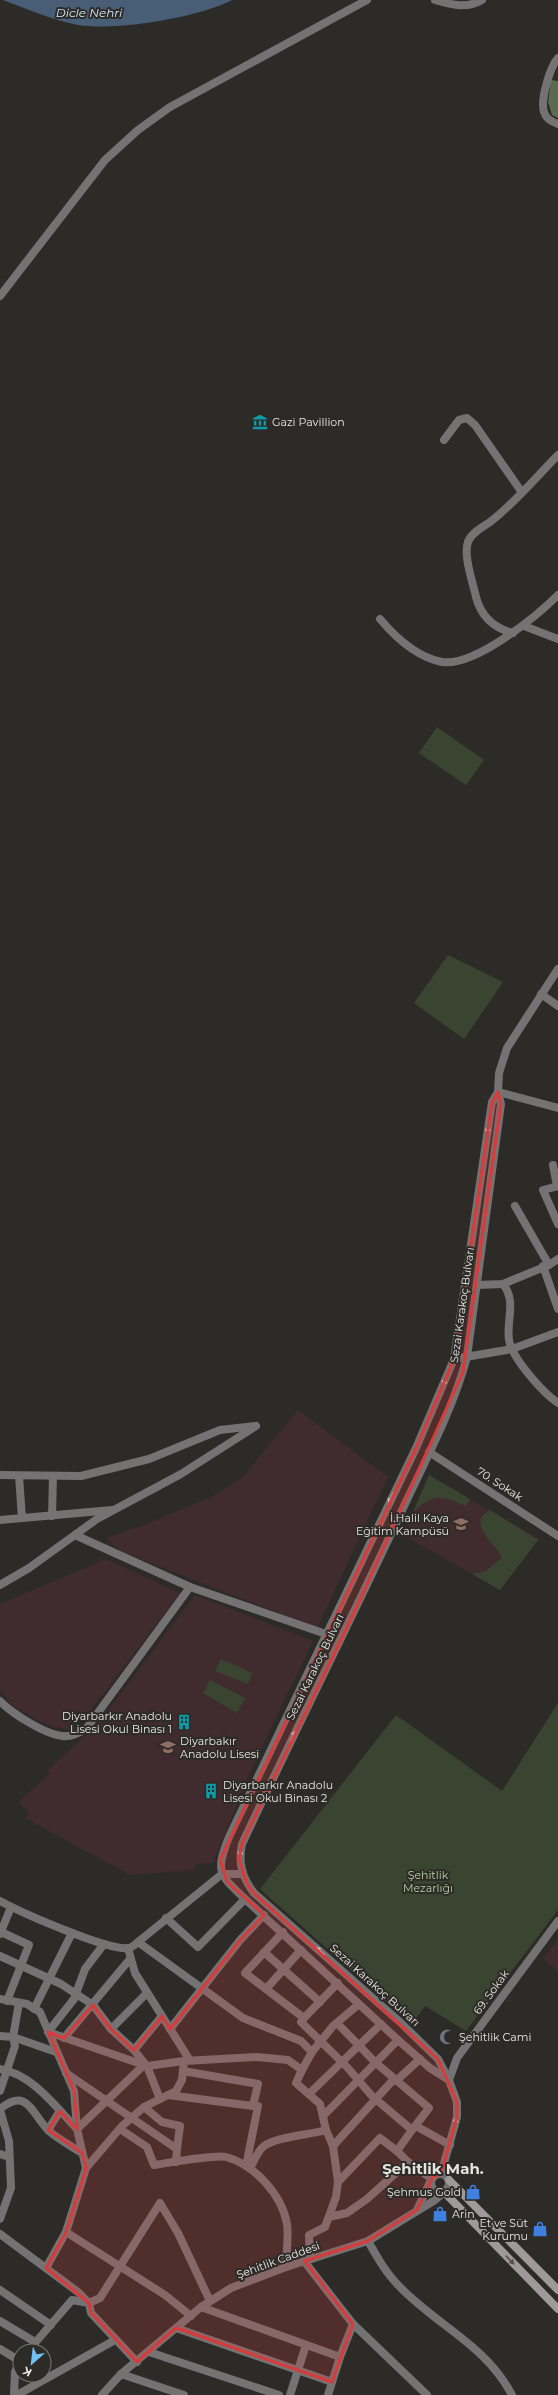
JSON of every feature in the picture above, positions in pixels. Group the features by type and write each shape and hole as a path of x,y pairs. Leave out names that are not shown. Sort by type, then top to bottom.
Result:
{"main road":[{"path":"449,2180 558,2290"},
{"path":"444,2192 558,2309"}],"street":[{"path":"0,296 105,160 138,130 170,108 367,0"},
{"path":"435,0 456,6 473,5 482,0"},
{"path":"558,58 555,71 544,100 544,112 550,121 558,124"},
{"path":"444,440 459,420 467,418 475,425 521,491"},
{"path":"513,633 499,630 489,623 478,602 467,550 472,536 496,518 558,455"},
{"path":"380,619 392,633 410,648 441,662 455,662 524,626 558,595"},
{"path":"524,626 558,639"},
{"path":"449,2080 420,2059 398,2040 283,1932 245,1899 222,1874 220,1860 229,1837 416,1448 454,1359 492,1102 498,1092 499,1073 507,1048 558,969"},
{"path":"541,994 558,1006"},
{"path":"498,1092 558,1108"},
{"name":"Sezai Karakoç Bulvarı","path":"441,2174 457,2117 457,2102 449,2080 438,2059 401,2023 254,1893 243,1874 239,1859 242,1844 449,1408 467,1357 500,1104 498,1092"},
{"path":"553,1165 558,1186 543,1190 558,1224"},
{"path":"515,1206 546,1266 558,1309"},
{"path":"477,1285 503,1284 546,1266 558,1259"},
{"path":"503,1284 508,1290 511,1300 509,1339 512,1349 542,1389 558,1403"},
{"path":"454,1359 512,1349 558,1332"},
{"path":"0,1475 80,1476 149,1459 220,1430 256,1426 181,1474 119,1509 98,1519 0,1585"},
{"name":"70. Sokak","path":"429,1452 557,1533"},
{"path":"18,1476 22,1518"},
{"path":"52,1516 53,1476"},
{"path":"0,1520 119,1509"},
{"path":"75,1535 190,1587 326,1634"},
{"path":"0,1701 41,1729 62,1736 75,1735 86,1729 190,1587"},
{"path":"0,1901 72,1933 104,1944 128,1948 138,1942 222,1874 243,1874"},
{"path":"166,1918 198,1947 245,1899"},
{"path":"11,1907 0,1933 29,1945 3,2000 19,2003 40,2012 74,2091 77,2129 86,2168"},
{"path":"170,2028 203,1989 241,1939 264,1915"},
{"name":"69. Sokak","path":"449,2080 457,2058 558,1921"},
{"path":"283,1932 245,1973 304,2018"},
{"path":"34,2009 47,1978 72,1933"},
{"path":"138,1942 243,2018 301,2041 312,2052"},
{"path":"48,2032 76,1994 85,1970 104,1944"},
{"path":"46,2268 66,2232 86,2168 120,2128 144,2107 176,2091 182,2080 186,2060 170,2028 135,1973 128,1948"},
{"path":"266,1989 301,1950"},
{"path":"264,1952 320,2002"},
{"path":"0,1956 47,1978 93,2005 111,2030 134,2050 146,2065 160,2099"},
{"path":"64,2038 130,1959"},
{"path":"338,1983 301,2022 322,2040 375,2099 414,2128 450,2145"},
{"path":"111,2030 147,1993"},
{"path":"0,2091 3,2070 14,2046 13,2037 19,2003"},
{"path":"359,2004 337,2023 312,2052 296,2083 320,2104 326,2130 333,2146 338,2182 336,2197 325,2227 309,2235 307,2260 353,2324 427,2395"},
{"path":"134,2050 162,2016"},
{"path":"337,2023 376,2063 429,2108 397,2152"},
{"path":"309,2094 343,2062 358,2044 380,2024"},
{"path":"48,2032 146,2065 186,2060 223,2060 257,2057 288,2060 302,2070"},
{"path":"0,2036 13,2037 56,2052"},
{"path":"323,2116 398,2040"},
{"path":"333,2146 375,2099 420,2059"},
{"path":"77,2129 146,2065"},
{"path":"3,2070 32,2084 77,2129"},
{"path":"183,2071 258,2084 253,2106"},
{"path":"65,2072 177,2149"},
{"path":"168,2095 258,2106 248,2167"},
{"path":"0,2219 3,2199 11,2188 9,2141 0,2109 8,2102 18,2101 30,2104 48,2130 82,2153"},
{"path":"144,2107 162,2122 180,2126 176,2162"},
{"path":"48,2130 60,2111"},
{"path":"120,2128 147,2147 154,2165 225,2156 248,2167 264,2180 280,2203 287,2225 286,2267"},
{"path":"248,2167 261,2148 293,2135 310,2135 326,2130"},
{"path":"338,2182 380,2138 431,2180"},
{"path":"0,2154 9,2157"},
{"path":"329,2217 347,2213 367,2199 408,2162"},
{"path":"417,2210 431,2180 441,2174 446,2176 449,2180 448,2189 444,2192 435,2191 431,2186 431,2180"},
{"name":"Şehitlik Caddesi","path":"102,2395 121,2374 201,2307 231,2288 286,2267 368,2240 435,2200 444,2192"},
{"path":"0,2321 35,2342 72,2300 89,2303 100,2298 122,2266 160,2203 178,2233 210,2301"},
{"path":"66,2232 122,2266 165,2295 191,2316"},
{"path":"0,2234 78,2292 89,2303 91,2312 115,2340 137,2362"},
{"path":"368,2240 378,2260 398,2286 479,2351 507,2385 512,2395"},
{"path":"0,2290 51,2325"},
{"path":"201,2307 340,2357"},
{"path":"328,2395 340,2357 353,2324"},
{"path":"176,2328 332,2382"},
{"path":"15,2383 15,2395 115,2340"},
{"path":"290,2395 306,2345"},
{"path":"0,2349 12,2356"},
{"path":"149,2352 279,2395"},
{"path":"121,2374 184,2395"}],"highlighted area":[{"path":"498,1092 501,1104 463,1372 356,1609 242,1844 239,1859 247,1883 254,1893 438,2059 457,2102 457,2117 441,2174 433,2177 417,2210 368,2241 305,2261 353,2324 332,2382 176,2328 137,2362 91,2313 89,2303 46,2268 66,2232 86,2168 82,2153 48,2130 60,2111 77,2129 74,2091 48,2032 64,2038 93,2005 111,2029 134,2050 162,2016 170,2029 241,1939 264,1915 227,1882 220,1860 416,1448 454,1359 492,1102"}],"shaded area":[{"path":"298,1410 388,1477 317,1628 120,1551 106,1538 147,1524 213,1496 243,1477"},
{"name":"İ.Halil Kaya Eğitim Kampüsü","path":"429,1475 539,1539 500,1590 403,1535"},
{"path":"106,1559 180,1593 84,1719 66,1729 49,1726 14,1707 0,1690 0,1604"},
{"name":"Diyarbakır Anadolu Lisesi","path":"195,1595 313,1641 252,1768 213,1863 195,1864 195,1870 130,1875 25,1818 29,1814 19,1802 49,1774 48,1770 97,1725"},
{"path":"558,1940 558,1971 543,1959"}],"green space":[{"path":"551,80 558,81 558,118 552,115 548,102"},
{"path":"437,727 484,760 466,785 419,753"},
{"path":"448,955 503,982 464,1039 414,1003"},
{"path":"429,1475 470,1499 466,1506 444,1498 438,1498 426,1502 413,1512"},
{"path":"490,1510 538,1540 500,1590 472,1574 484,1572 502,1558 482,1528 481,1522 483,1516"},
{"path":"221,1659 252,1673 248,1684 215,1671"},
{"path":"210,1680 245,1698 237,1713 203,1693"},
{"name":"Şehitlik Mezarlığı","path":"558,1703 558,1910 466,2031 425,2006 412,2024 260,1889 396,1715 502,1791"}],"water":[{"name":"Dicle Nehri","path":"3,0 232,0 199,12 156,22 114,26 94,26 78,25 59,20"}],"place":[{"name":"Gazi Pavillion","path":"260,422"},
{"name":"İ.Halil Kaya Eğitim Kampüsü","path":"461,1524"},
{"name":"Diyarbarkır Anadolu Lisesi Okul Binası 1","path":"184,1722"},
{"name":"Diyarbakır Anadolu Lisesi","path":"168,1747"},
{"name":"Diyarbarkır Anadolu Lisesi Okul Binası 2","path":"211,1791"},
{"name":"Şehitlik Cami","path":"447,2037"},
{"name":"Şehmus Gold","path":"473,2192"},
{"name":"Arin","path":"440,2214"},
{"name":"Et ve Süt Kurumu","path":"540,2229"}],"district":[{"name":"Şehitlik Mah.","path":"433,2169"}]}
